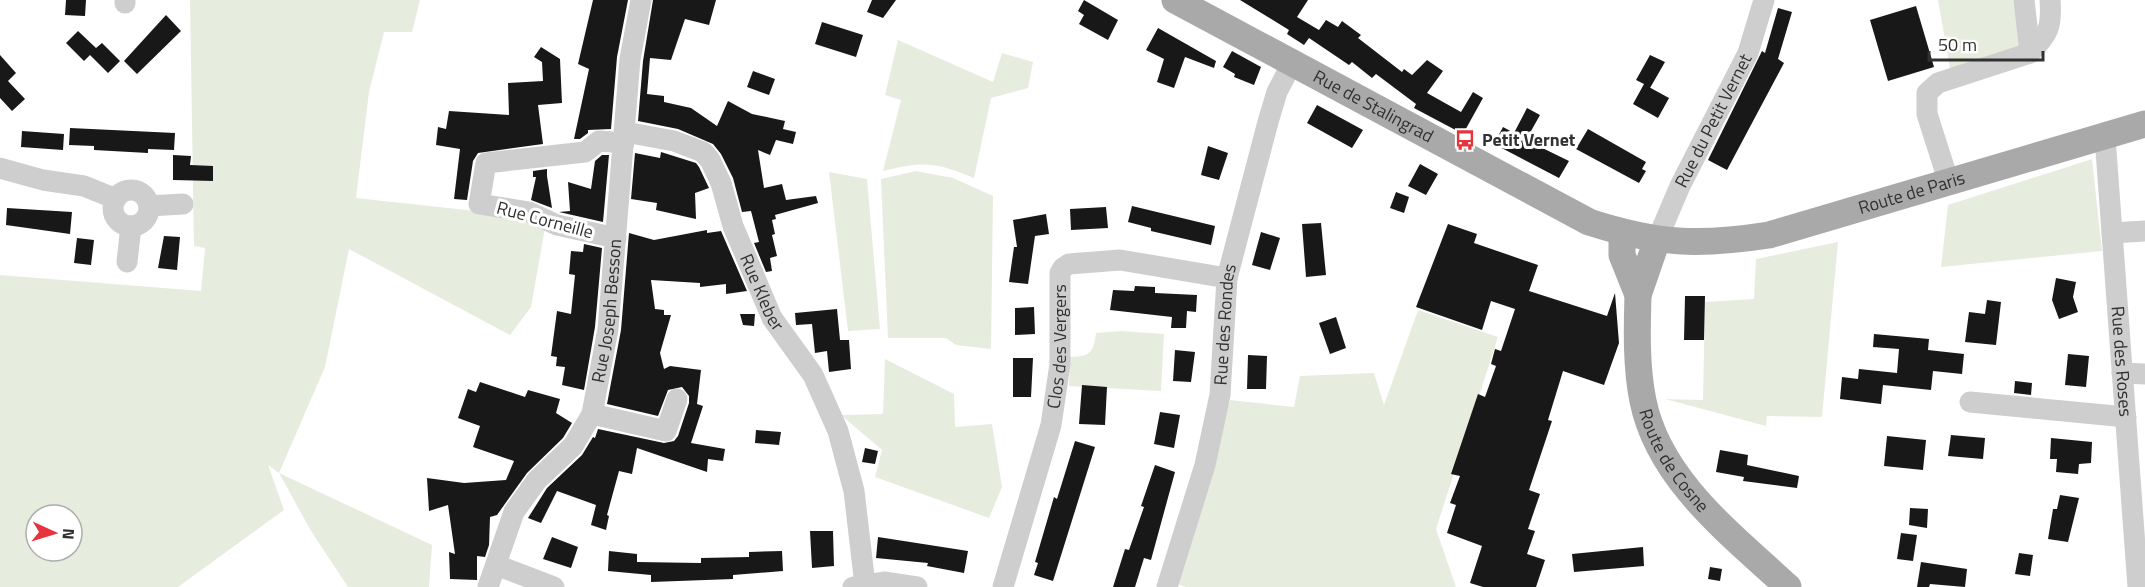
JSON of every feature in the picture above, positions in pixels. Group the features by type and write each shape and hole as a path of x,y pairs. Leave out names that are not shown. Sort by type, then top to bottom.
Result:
{"main road":[{"name":"Rue de Stalingrad","path":"1175,0 1563,210 1622,233 1667,241"},
{"name":"Route de Paris","path":"1667,241 1728,241 1852,220 1902,206 1948,183 2145,124"},
{"name":"Route de Cosne","path":"1622,233 1622,255 1638,295 1637,339 1643,402 1656,440 1673,471 1722,525 1788,587"},
{"name":"Route de Cosne","path":"1638,295 1667,241"}],"street":[{"name":"Rue Joseph Besson","path":"488,587 514,512 526,493 573,446 592,414 608,329 630,59 641,0"},
{"name":"Rue du Petit Vernet","path":"1667,241 1680,186 1748,54 1764,0"},
{"path":"2024,0 2030,53"},
{"path":"1948,183 1927,114 1927,93 1938,83 2030,53 2048,34 2052,18 2050,0"},
{"name":"Rue des Rondes","path":"1167,587 1204,465 1220,395 1227,278 1277,92 1292,63"},
{"name":"Rue des Roses","path":"2105,136 2138,587"},
{"name":"Rue Corneille","path":"616,238 556,225 530,212 479,204 486,163 585,152 599,141 625,137"},
{"name":"Rue Kleber","path":"625,137 674,141 703,153 710,160 721,183 733,226 772,318 813,375 838,431 856,502 857,586"},
{"path":"0,168 34,178 84,186 116,200"},
{"path":"134,191 144,196 148,206 142,222 131,226 125,225 116,217 116,200 123,192 134,191"},
{"path":"148,206 183,204"},
{"path":"127,262 131,226"},
{"path":"2112,233 2145,231"},
{"name":"Clos des Vergers","path":"1003,587 1051,425 1060,364 1060,273 1063,268 1069,264 1120,260 1227,278"},
{"path":"2122,374 2145,374"},
{"path":"592,414 666,431 677,399"},
{"path":"1970,402 2126,417"},
{"path":"496,564 554,587"},
{"path":"857,586 884,582 917,587"}],"shaded area":[{"path":"190,0 420,0 412,32 384,32 369,92 356,198 530,217 545,228 531,307 510,335 349,249 325,367 279,473 268,465 284,510 178,587 0,587 0,275 201,291 205,248 194,246"},
{"path":"1938,0 2019,0 2024,50 1951,74"},
{"path":"898,40 993,82 1002,53 1033,62 1028,88 991,98 974,178 939,166 929,165 883,171 901,100 885,95"},
{"path":"2092,159 2102,251 1941,267 1948,205"},
{"path":"916,171 953,178 993,196 991,349 956,345 946,338 888,338 881,179"},
{"path":"829,172 867,179 880,329 848,331"},
{"path":"1838,242 1822,417 1767,416 1766,426 1665,399 1703,400 1705,302 1754,299 1756,259"},
{"path":"1418,310 1498,337 1436,529 1456,587 1186,587 1177,584 1230,400 1294,407 1300,376 1374,373 1384,405"},
{"path":"1121,331 1164,334 1161,391 1069,386 1070,357 1086,355 1092,350 1096,333"},
{"path":"885,359 954,394 955,427 992,424 1002,487 989,518 875,477 882,450 841,415 883,414"},
{"path":"279,473 432,545 429,587 348,587 311,531"}],"building":[{"path":"66,0 86,0 85,16 65,15"},
{"path":"593,0 628,0 617,57 611,129 588,130 588,133 580,139 574,139 589,69 578,64"},
{"path":"653,0 716,0 709,25 685,19 671,60 650,58 647,94 664,96 664,102 691,108 717,126 728,101 752,114 785,121 783,129 796,132 793,144 776,140 770,155 758,150 764,188 782,184 786,200 816,196 818,203 775,215 776,219 772,220 775,234 772,235 777,256 770,258 772,271 766,272 754,243 759,242 751,211 742,212 733,178 721,154 713,144 678,129 638,121 643,61"},
{"path":"872,0 896,0 883,18 867,12"},
{"path":"1084,0 1118,20 1108,40 1079,24 1084,15 1078,11"},
{"path":"1240,0 1308,0 1297,17 1319,30 1326,20 1338,27 1342,21 1361,35 1358,38 1402,72 1404,69 1412,75 1427,60 1443,71 1427,93 1461,112 1473,92 1483,98 1463,134 1414,108 1416,104 1376,74 1372,78 1352,62 1349,65 1309,38 1304,45 1287,34 1289,30"},
{"path":"1916,6 1934,67 1888,81 1870,20"},
{"path":"1778,8 1792,12 1778,59 1784,63 1727,170 1708,160 1762,51 1765,53"},
{"path":"166,15 181,31 137,74 124,61"},
{"path":"822,22 863,35 856,57 815,44"},
{"path":"1158,28 1216,61 1214,68 1185,57 1174,88 1157,82 1164,59 1146,50"},
{"path":"78,31 96,48 102,43 120,61 108,73 90,55 84,61 66,43"},
{"path":"541,47 560,59 562,103 538,105 543,144 478,153 473,161 467,200 454,199 460,149 436,145 438,127 446,129 449,111 509,115 508,83 543,81 542,62 534,57"},
{"path":"1232,51 1261,67 1254,85 1234,77 1235,74 1223,67"},
{"path":"0,55 16,73 8,81 25,99 12,111 0,98"},
{"path":"1650,55 1665,62 1650,88 1669,98 1658,118 1633,104 1644,84 1636,80"},
{"path":"753,71 775,79 769,95 747,87"},
{"path":"1317,105 1363,130 1352,148 1307,123"},
{"path":"1527,108 1540,115 1526,140 1569,161 1559,178 1494,144 1503,127 1514,133"},
{"path":"70,128 175,133 174,150 148,149 148,153 94,150 94,146 69,145"},
{"path":"1588,129 1646,162 1642,169 1646,171 1639,183 1576,149"},
{"path":"22,131 64,134 63,150 21,147"},
{"path":"1208,146 1228,153 1219,180 1201,175"},
{"path":"661,152 696,163 699,167 709,188 695,193 696,219 656,210 657,203 631,199 635,153 660,158"},
{"path":"173,155 191,156 190,165 213,166 213,181 173,180"},
{"path":"602,155 609,155 603,222 559,212 570,211 568,182 591,189 595,161"},
{"path":"1420,164 1438,174 1426,195 1408,186"},
{"path":"547,169 552,208 531,200 536,177 533,177 533,171"},
{"path":"1396,192 1409,197 1404,213 1390,208"},
{"path":"1132,206 1215,226 1211,245 1151,231 1151,228 1128,222"},
{"path":"1106,207 1108,228 1071,230 1070,209"},
{"path":"7,208 72,212 70,234 6,225"},
{"path":"1046,214 1049,234 1035,236 1028,284 1009,282 1014,247 1017,247 1013,220"},
{"path":"1321,223 1326,275 1306,277 1302,224"},
{"path":"1448,224 1477,234 1474,243 1538,265 1529,291 1607,316 1615,293 1619,343 1604,385 1563,371 1548,420 1552,421 1529,490 1540,494 1528,529 1535,531 1527,554 1545,560 1536,587 1483,587 1470,583 1482,546 1447,533 1456,505 1450,503 1460,476 1451,474 1478,394 1485,397 1496,366 1491,364 1495,349 1501,351 1515,309 1491,301 1482,330 1416,307"},
{"path":"707,230 707,233 721,231 747,291 726,294 726,284 700,287 700,283 651,280 655,309 664,310 664,315 671,315 660,353 664,369 670,366 701,370 697,404 703,406 691,443 725,449 723,461 708,459 707,472 637,448 632,474 619,471 607,515 609,516 606,530 591,525 596,505 557,491 541,523 528,518 547,488 582,455 593,437 595,438 598,429 664,443 674,441 678,436 689,403 689,396 682,387 668,390 658,416 607,404 621,330 629,233 654,240"},
{"path":"1261,232 1280,238 1270,270 1252,265"},
{"path":"164,236 180,237 177,270 158,268"},
{"path":"77,238 94,240 91,265 74,263"},
{"path":"584,244 602,248 595,327 584,390 562,385 565,367 556,366 557,357 551,356 557,311 571,314 575,275 569,274 571,251 583,252"},
{"path":"2056,278 2076,282 2073,297 2078,312 2059,319 2052,300"},
{"path":"1135,286 1155,287 1155,293 1197,295 1196,312 1187,311 1186,328 1171,328 1172,317 1110,310 1113,290 1134,291"},
{"path":"1685,296 1705,296 1704,340 1684,340"},
{"path":"1987,300 2001,302 1996,345 1965,342 1969,312 1985,314"},
{"path":"1034,307 1035,334 1015,335 1015,308"},
{"path":"837,309 840,340 849,340 851,369 829,372 827,351 815,353 812,324 796,325 795,313"},
{"path":"740,314 755,314 754,326 743,325"},
{"path":"1336,317 1346,348 1330,354 1319,323"},
{"path":"1874,334 1929,339 1928,350 1964,354 1962,374 1933,371 1931,390 1883,385 1881,404 1840,399 1842,377 1858,379 1859,369 1897,373 1899,349 1873,347"},
{"path":"1175,350 1195,352 1191,382 1173,381"},
{"path":"2068,354 2089,356 2086,387 2065,385"},
{"path":"1248,355 1267,356 1266,389 1247,389"},
{"path":"1013,358 1033,358 1031,397 1013,397"},
{"path":"2015,381 2032,383 2031,395 2014,393"},
{"path":"480,382 525,397 528,390 560,399 556,413 572,423 563,438 527,473 497,515 490,517 489,545 485,557 477,556 477,580 450,579 449,552 455,554 448,505 429,511 427,478 464,483 506,480 514,461 473,447 480,426 458,418 468,389 476,392"},
{"path":"1082,385 1107,387 1105,425 1079,424"},
{"path":"1160,412 1180,415 1174,448 1154,444"},
{"path":"756,430 781,432 779,445 755,443"},
{"path":"1951,435 1985,438 1983,459 1948,456"},
{"path":"1887,436 1926,440 1923,470 1884,466"},
{"path":"2051,438 2092,442 2091,463 2079,464 2078,474 2056,472 2057,459 2050,459"},
{"path":"1075,441 1095,447 1053,581 1034,575 1038,563 1035,562 1054,497 1057,499"},
{"path":"865,448 878,451 875,464 862,462"},
{"path":"1720,450 1748,455 1747,465 1799,476 1797,488 1743,481 1744,477 1716,472"},
{"path":"1155,465 1175,472 1151,560 1144,558 1135,587 1113,587 1125,549 1129,550 1144,507 1141,506"},
{"path":"2060,495 2079,498 2068,542 2048,539 2053,509 2057,509"},
{"path":"1910,508 1928,509 1927,528 1909,525"},
{"path":"810,531 833,531 834,566 812,568"},
{"path":"1901,533 1917,535 1913,561 1897,559"},
{"path":"552,537 578,547 571,568 543,559"},
{"path":"878,537 968,551 964,573 927,566 928,563 876,558"},
{"path":"1643,547 1644,566 1574,572 1572,554"},
{"path":"609,551 637,554 637,562 701,563 701,558 749,557 749,552 782,551 783,571 733,575 733,579 651,582 651,575 608,571"},
{"path":"2019,553 2033,555 2030,576 2015,574"},
{"path":"1921,562 1967,569 1965,587 1930,584 1929,587 1917,587"},
{"path":"1710,567 1722,569 1720,581 1708,579"}],"place":[{"name":"Petit Vernet","path":"1465,140"}]}
